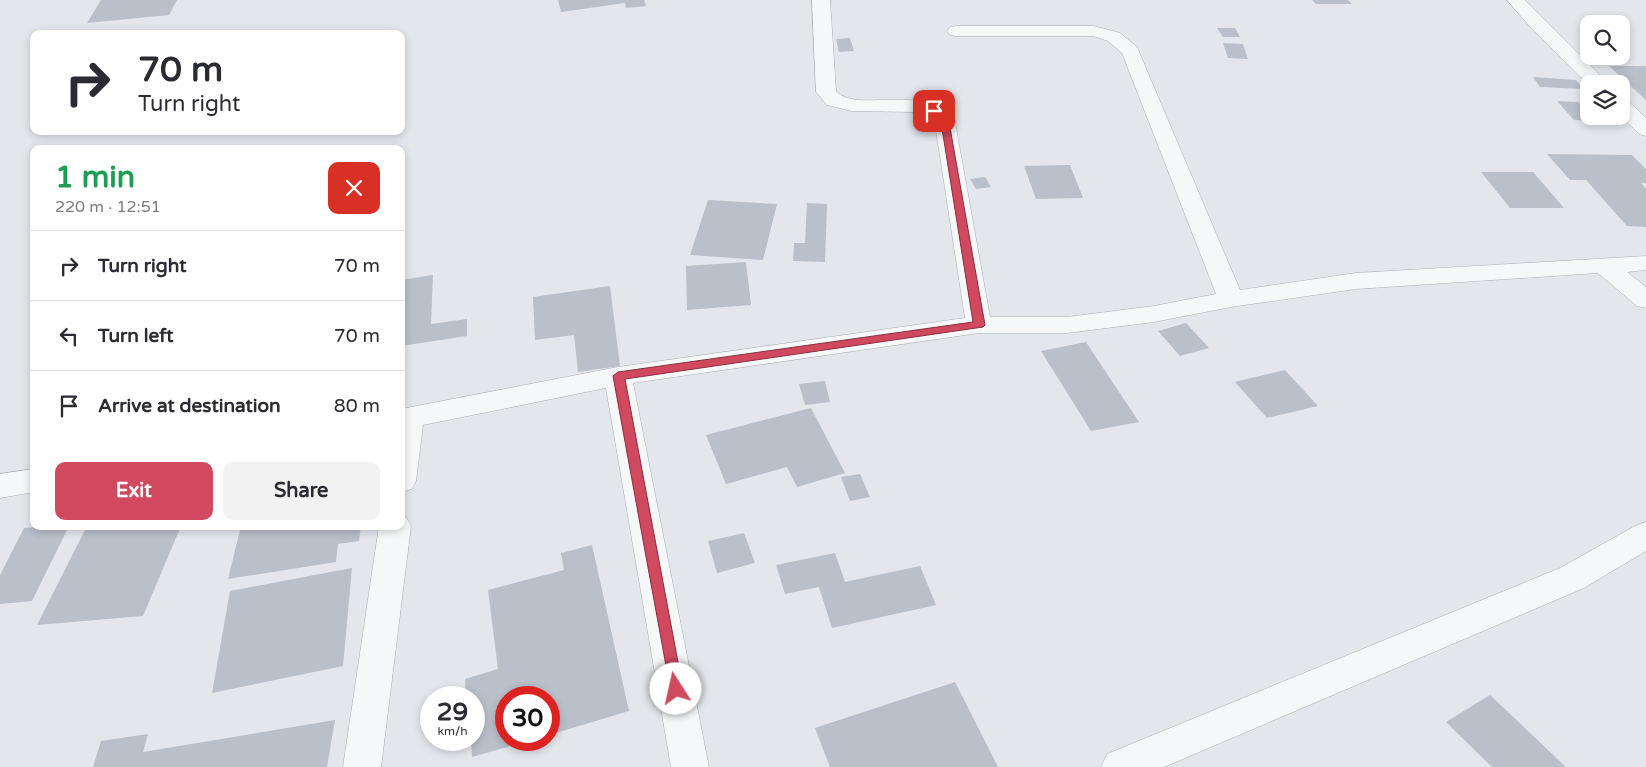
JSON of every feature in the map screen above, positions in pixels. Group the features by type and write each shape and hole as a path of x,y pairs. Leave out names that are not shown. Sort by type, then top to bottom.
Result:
{"street":[{"path":"821,0 826,92 834,102 852,105 913,106 934,111 945,122 979,325"},
{"path":"1516,0 1538,25 1590,75"},
{"path":"956,31 1094,31 1114,37 1130,51 1231,299"},
{"path":"1630,115 1646,130"},
{"path":"405,431 406,418 618,376 979,325 1067,325 1154,314 1231,299 1356,281 1646,263"},
{"path":"1603,265 1646,300"},
{"path":"618,376 690,767"},
{"path":"0,486 30,481"},
{"path":"362,767 394,530"},
{"path":"1120,767 1282,701 1572,578 1646,535"}],"building":[{"path":"101,0 177,0 169,15 87,23"},
{"path":"558,0 644,0 646,6 626,8 625,3 561,12"},
{"path":"1312,0 1348,0 1352,4 1316,4"},
{"path":"1217,28 1235,28 1240,37 1223,37"},
{"path":"850,38 854,51 839,52 836,39"},
{"path":"1223,43 1243,44 1248,59 1228,58"},
{"path":"1609,66 1646,66 1646,100 1630,85 1630,75 1619,75"},
{"path":"1533,77 1576,80 1580,84 1580,89 1540,87"},
{"path":"1557,101 1578,102 1580,104 1580,120 1574,120"},
{"path":"1547,154 1632,155 1646,169 1646,183 1641,183 1646,189 1646,227 1627,226 1586,180 1570,180"},
{"path":"1070,165 1083,198 1036,199 1024,166"},
{"path":"1481,172 1533,172 1564,208 1510,208"},
{"path":"985,177 991,187 976,189 970,179"},
{"path":"708,200 777,204 763,260 690,255"},
{"path":"807,203 827,204 825,262 793,261 794,243 805,243"},
{"path":"746,262 751,305 687,310 686,266"},
{"path":"433,275 431,324 467,319 467,336 405,345 405,279"},
{"path":"610,286 620,366 578,372 574,335 535,340 533,297"},
{"path":"1186,323 1209,348 1180,356 1158,331"},
{"path":"1086,342 1139,422 1091,431 1041,351"},
{"path":"1285,370 1318,406 1267,418 1235,382"},
{"path":"825,381 830,402 805,405 799,384"},
{"path":"811,408 845,473 797,487 787,467 726,484 706,435"},
{"path":"860,474 870,497 850,501 841,477"},
{"path":"24,528 30,528 30,530 67,530 32,601 0,604 0,575"},
{"path":"85,530 179,530 143,616 37,625"},
{"path":"240,530 360,530 359,541 338,544 336,562 228,579"},
{"path":"744,533 755,563 717,573 708,541"},
{"path":"592,545 629,711 560,732 560,686 495,686 495,750 472,757 472,751 485,751 485,686 465,686 465,679 498,669 488,590 564,570 561,553"},
{"path":"835,553 845,582 920,566 936,605 832,628 819,587 785,594 776,565"},
{"path":"352,568 343,666 212,693 230,591"},
{"path":"955,682 998,767 830,767 815,728"},
{"path":"1490,695 1566,767 1492,767 1446,722"},
{"path":"335,720 327,767 93,767 101,741 148,734 143,752"}],"route":[{"path":"676,689 618,376 979,325 945,122 934,111"}]}
